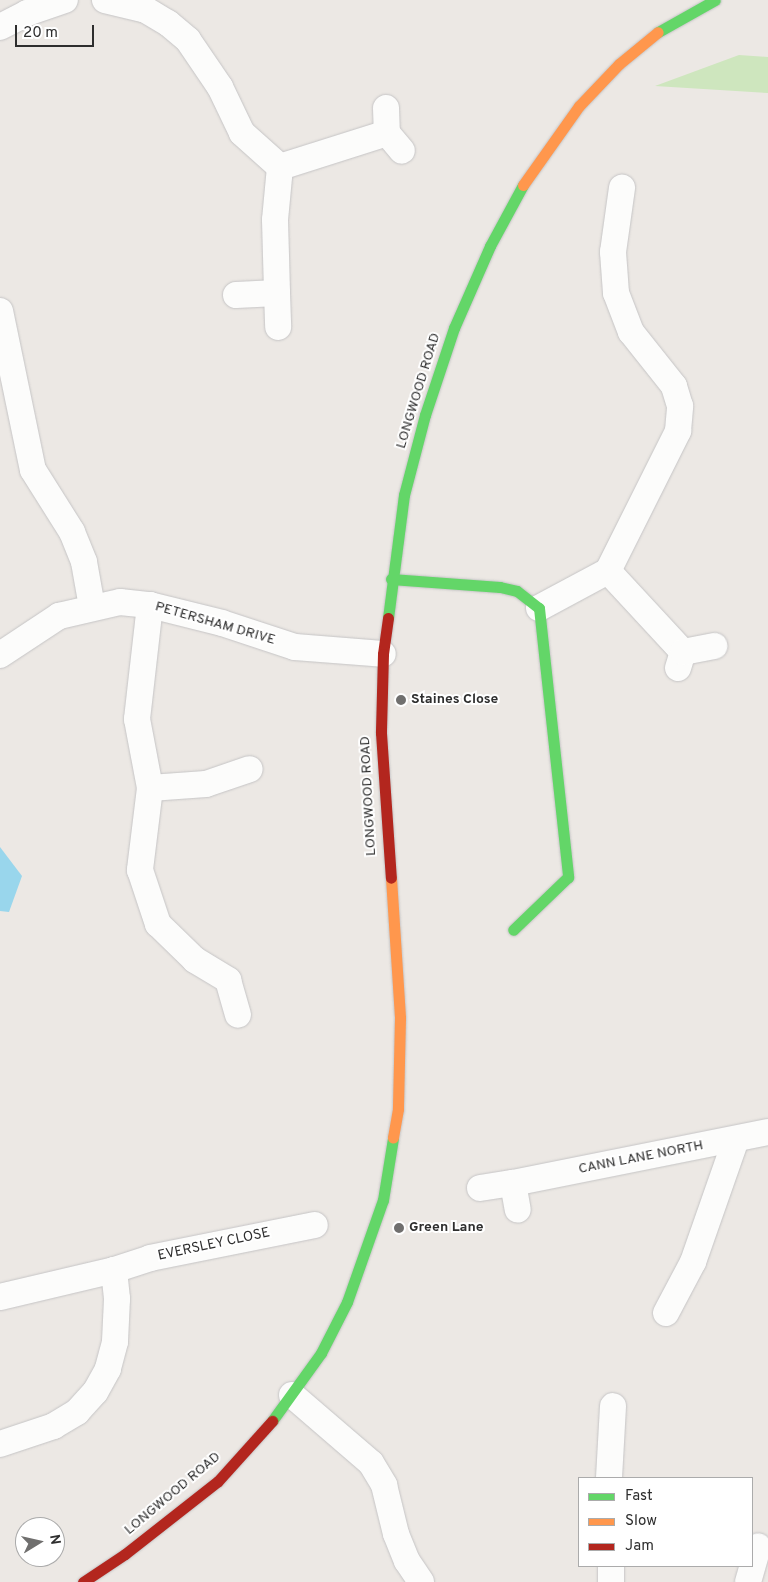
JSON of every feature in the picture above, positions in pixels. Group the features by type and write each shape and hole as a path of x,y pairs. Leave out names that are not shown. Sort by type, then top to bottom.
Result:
{"street":[{"path":"0,26 27,13 65,0"},
{"path":"106,0 146,10 168,23 188,40 220,87 242,133 280,167"},
{"name":"LONGWOOD ROAD","path":"83,1582 125,1554 218,1481 264,1432 321,1352 342,1311 369,1247 384,1200 398,1109 400,1018 381,733 383,654 391,579 404,495 425,415 454,328 490,246 529,173 579,106 619,64 658,32 715,0"},
{"path":"280,167 391,131"},
{"path":"278,327 275,220 280,167"},
{"path":"539,608 608,571 678,431 680,406 674,386 631,332 616,293 613,252 622,188"},
{"path":"236,295 277,293"},
{"path":"0,311 33,470 72,532 84,562 92,607"},
{"path":"608,571 680,660 714,646"},
{"path":"391,579 500,587 522,594 539,608 568,877 513,930"},
{"name":"PETERSHAM DRIVE","path":"0,655 59,616 120,602 150,605 222,623 295,647 383,654"},
{"path":"150,605 137,719 150,788 140,870 158,924 195,960 228,980 238,1015"},
{"path":"150,788 206,784 250,769"},
{"name":"CANN LANE NORTH","path":"480,1188 768,1132"},
{"path":"666,1314 693,1262 736,1139"},
{"path":"513,1183 518,1210"},
{"name":"EVERSLEY CLOSE","path":"0,1297 114,1270 150,1258 315,1225"},
{"path":"0,1444 54,1426 77,1412 95,1392 108,1369 115,1342 117,1299 114,1270"},
{"path":"292,1395 371,1462 384,1485 396,1534 407,1561 421,1582"},
{"path":"609,1477 613,1406"},
{"path":"753,1563 759,1540"},
{"path":"611,1567 611,1582"},
{"path":"748,1582 752,1567"}],"green space":[{"path":"739,55 768,57 768,93 655,86"}],"water":[{"path":"0,847 22,876 9,912 0,911"}],"traffic: fast":[{"path":"658,32 715,0"},
{"path":"388,618 404,495 425,415 454,328 490,246 523,185"},
{"path":"391,579 500,587 517,591 539,608 568,877 513,930"},
{"path":"272,1421 321,1353 347,1302 383,1200 393,1138"}],"traffic: slow":[{"path":"523,185 579,106 619,64 658,32"},
{"path":"391,878 400,1018 398,1109 393,1138"}],"traffic: jam":[{"path":"388,618 383,654 381,733 391,878"},
{"path":"83,1582 125,1554 218,1481 272,1421"}],"place":[{"name":"Staines Close","path":"401,700"},
{"name":"Green Lane","path":"399,1228"}]}
